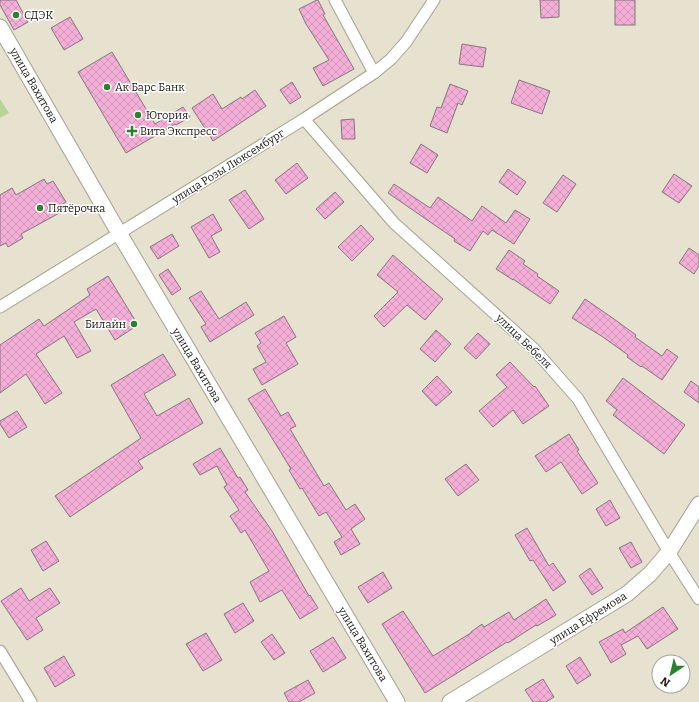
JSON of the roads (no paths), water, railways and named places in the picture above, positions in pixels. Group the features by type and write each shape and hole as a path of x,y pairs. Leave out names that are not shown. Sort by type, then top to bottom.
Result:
{"main road":[{"name":"улица Вахитова","path":"0,27 397,702"},
{"name":"улица Ефремова","path":"450,702 627,594 650,574 669,552 699,504"}],"street":[{"path":"335,0 374,73"},
{"name":"улица Розы Люксембург","path":"0,307 304,119 374,73 392,59 434,0"},
{"name":"улица Бебеля","path":"304,119 394,223 533,348 578,399 669,552 699,599"},
{"path":"0,651 31,702"}],"place":[{"name":"СДЭК","path":"16,15"},
{"name":"Ак Барс Банк","path":"107,87"},
{"name":"Югория","path":"138,115"},
{"name":"Вита Экспресс","path":"132,131"},
{"name":"Пятёрочка","path":"40,208"},
{"name":"Билайн","path":"134,324"}]}
